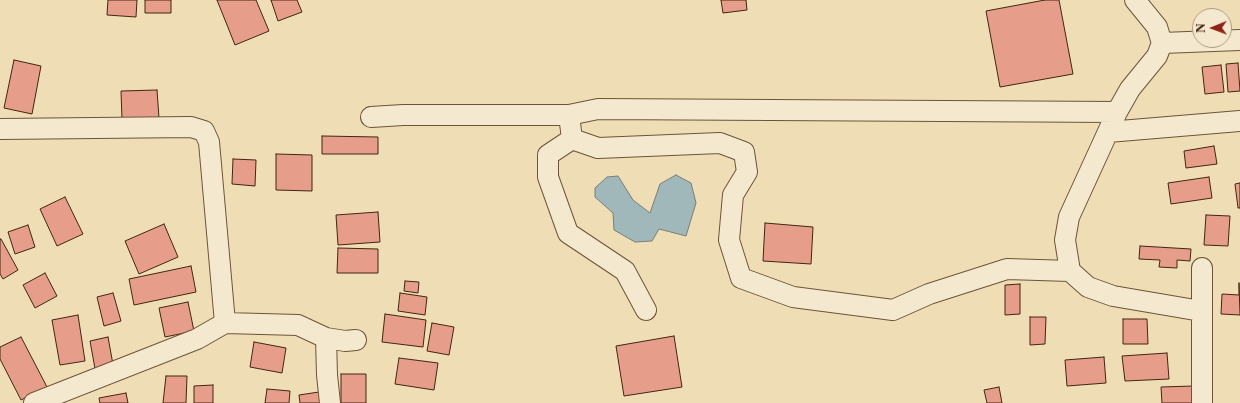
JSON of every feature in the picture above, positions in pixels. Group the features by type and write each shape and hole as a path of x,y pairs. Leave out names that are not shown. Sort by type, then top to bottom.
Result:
{"street":[{"path":"1136,0 1157,27 1162,43 1157,56 1130,89 1117,112 1069,217 1065,240 1070,271 1088,287 1113,296 1201,311"},
{"path":"1162,43 1240,40"},
{"path":"371,117 403,115 569,115 598,109 1117,112"},
{"path":"569,115 572,138"},
{"path":"1108,132 1240,121"},
{"path":"0,130 191,127 204,131 209,142 225,323"},
{"path":"572,138 598,148 720,143 744,152 747,172 733,195 729,240 741,278 793,297 893,310 929,294 1007,269 1070,271"},
{"path":"572,138 548,155 548,177 568,233 624,271 646,310"},
{"path":"1202,268 1202,403"},
{"path":"34,403 197,339 225,323 298,325 326,338 344,341 356,340"},
{"path":"326,338 327,375 330,403"}],"water":[{"path":"676,175 691,183 696,203 686,236 659,229 652,241 635,242 614,230 613,213 595,197 595,188 607,177 618,176 633,200 650,213 660,184"}],"building":[{"path":"108,0 137,0 136,17 107,15"},
{"path":"145,0 171,0 171,13 145,13"},
{"path":"217,0 256,0 269,31 235,45"},
{"path":"271,0 297,0 302,12 278,21"},
{"path":"721,0 746,0 747,10 723,13"},
{"path":"1045,0 1059,0 1073,74 1000,87 986,11"},
{"path":"14,60 41,66 32,114 4,108"},
{"path":"1238,63 1240,91 1228,92 1226,64"},
{"path":"1221,65 1224,92 1205,94 1202,67"},
{"path":"157,90 159,118 122,120 121,91"},
{"path":"322,136 378,137 378,154 322,154"},
{"path":"1214,146 1217,164 1186,168 1184,151"},
{"path":"276,154 312,155 312,191 276,190"},
{"path":"233,159 256,160 255,186 232,184"},
{"path":"1209,177 1212,198 1171,204 1168,183"},
{"path":"1240,183 1240,208 1238,208 1235,184"},
{"path":"65,197 83,234 57,246 40,209"},
{"path":"378,212 380,242 338,245 336,215"},
{"path":"1206,215 1230,216 1228,246 1204,245"},
{"path":"765,223 813,227 811,264 763,261"},
{"path":"164,224 178,257 139,274 125,241"},
{"path":"28,225 35,247 15,254 8,232"},
{"path":"0,239 18,270 3,279 0,274"},
{"path":"1140,246 1191,249 1190,261 1177,260 1177,268 1159,267 1160,260 1139,259"},
{"path":"338,248 378,249 378,273 337,273"},
{"path":"191,266 196,292 134,305 129,279"},
{"path":"45,273 57,296 35,308 23,285"},
{"path":"405,281 419,282 418,293 404,291"},
{"path":"1239,283 1240,315 1221,314 1222,294 1239,295"},
{"path":"1020,284 1020,314 1005,315 1005,285"},
{"path":"113,293 121,321 104,326 97,297"},
{"path":"400,293 427,297 425,315 398,311"},
{"path":"188,302 194,331 165,337 159,308"},
{"path":"385,314 426,320 423,347 382,342"},
{"path":"78,315 85,361 60,365 52,320"},
{"path":"1030,317 1046,317 1045,344 1030,345"},
{"path":"1123,319 1147,319 1148,344 1123,344"},
{"path":"432,323 454,327 449,355 427,351"},
{"path":"674,336 682,387 624,396 616,346"},
{"path":"21,337 47,387 21,400 0,359 0,347"},
{"path":"108,337 114,370 96,374 90,341"},
{"path":"254,342 286,348 282,373 250,367"},
{"path":"1167,353 1169,379 1125,381 1122,356"},
{"path":"1104,357 1106,383 1067,386 1065,360"},
{"path":"399,358 438,363 434,390 395,384"},
{"path":"341,374 366,374 366,403 341,403"},
{"path":"166,376 187,376 186,403 163,403"},
{"path":"213,385 213,403 194,403 194,386"},
{"path":"1193,386 1194,403 1162,403 1161,387"},
{"path":"999,387 1002,403 987,403 984,390"},
{"path":"267,389 290,391 289,403 265,403"},
{"path":"319,392 321,403 300,403 299,395"},
{"path":"126,393 128,403 100,403 99,398"}]}
